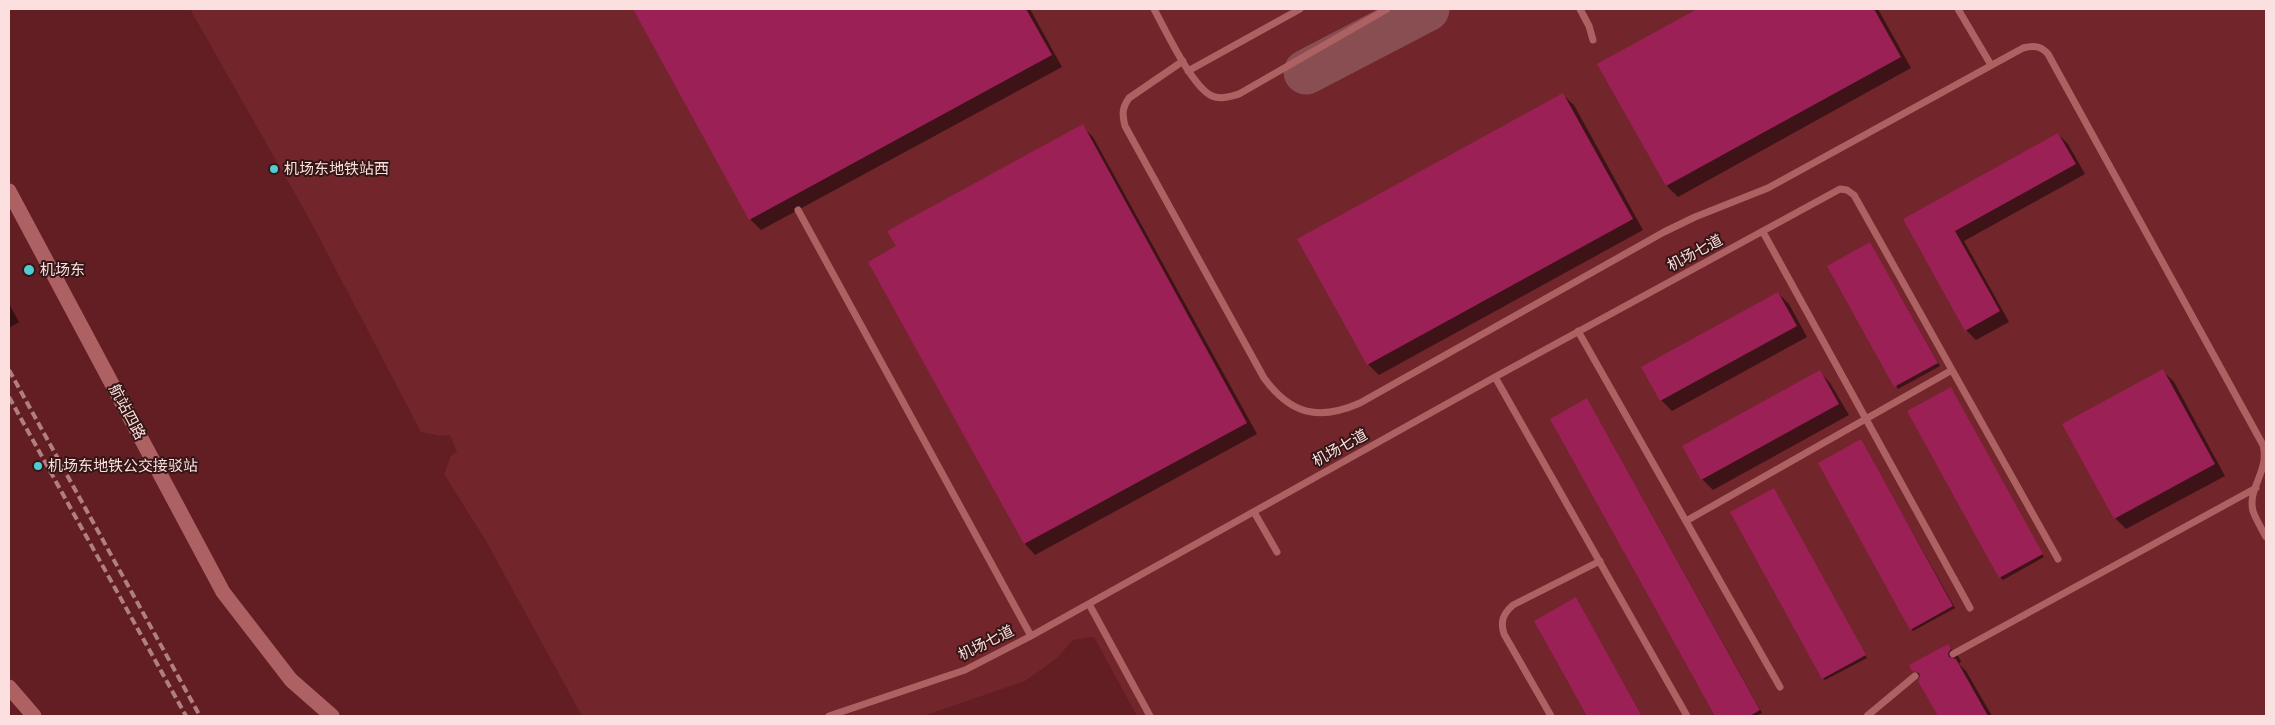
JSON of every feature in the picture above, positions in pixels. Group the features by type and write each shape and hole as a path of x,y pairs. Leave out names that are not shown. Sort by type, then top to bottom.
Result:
{"main road":[{"name":"航站四路","path":"9,191 223,592 291,680 332,716"},
{"path":"9,687 34,716"}],"lane":[{"path":"1154,9 1188,70 1202,88 1212,96 1225,98 1239,94 1387,9"},
{"path":"1188,70 1300,9"},
{"path":"1580,9 1589,26 1593,40"},
{"path":"1958,9 1991,65"},
{"path":"1183,61 1129,98 1123,106 1122,115 1125,126 1264,378 1286,402 1315,413 1346,409 1360,403 1664,232 1695,217 1768,188 1991,65 2030,46 2043,48 2263,445 2266,456 2252,500 2253,511 2266,537"},
{"name":"机场七道","path":"829,716 965,670 1031,636 1578,331 1840,189 1847,190 1854,195 1952,370"},
{"path":"798,210 1031,636"},
{"path":"1763,232 1970,608"},
{"path":"1578,331 1780,687"},
{"path":"1686,521 1952,370 2058,559"},
{"path":"1495,377 1687,716"},
{"path":"1953,654 2256,488"},
{"path":"1254,512 1277,552"},
{"path":"1551,716 1504,634 1502,626 1504,613 1513,605 1600,560"},
{"path":"1089,604 1150,716"},
{"path":"1867,716 1915,676"}],"shaded area":[{"path":"190,9 2266,9 2266,716 1137,716 1094,637 1073,640 1056,659 1025,681 923,716 582,716 486,541 444,474 451,456 457,452 450,435 441,436 421,432 311,222"}],"building":[{"path":"633,9 1026,9 1052,55 749,220"},
{"path":"1697,9 1874,9 1901,57 1666,186 1597,64"},
{"path":"1563,93 1633,219 1367,365 1297,239"},
{"path":"1083,124 1247,423 1024,544 868,262 896,246 887,231"},
{"path":"2058,133 2076,164 1955,231 2000,311 1965,331 1903,219"},
{"path":"1870,242 1938,363 1894,387 1827,266"},
{"path":"1778,292 1797,326 1660,401 1641,367"},
{"path":"2163,369 2215,464 2114,519 2062,424"},
{"path":"1820,370 1839,404 1701,480 1682,446"},
{"path":"1951,387 2043,554 1999,578 1907,411"},
{"path":"1587,398 1760,710 1750,716 1715,716 1550,419"},
{"path":"1861,439 1953,606 1910,630 1818,463"},
{"path":"1774,488 1866,655 1822,679 1730,512"},
{"path":"1576,597 1642,716 1587,716 1534,621"},
{"path":"1948,644 1951,649 1948,653 1949,657 1956,659 1988,716 1938,716 1918,681 1919,673 1912,671 1909,665"}],"taxiway":[{"path":"1306,72 1427,9"}],"railway":[{"path":"9,370 200,716"},
{"path":"9,397 186,716"}],"place":[{"name":"机场东地铁站西","path":"274,169"},
{"name":"机场东","path":"29,270"},
{"name":"机场东地铁公交接驳站","path":"38,466"}]}
